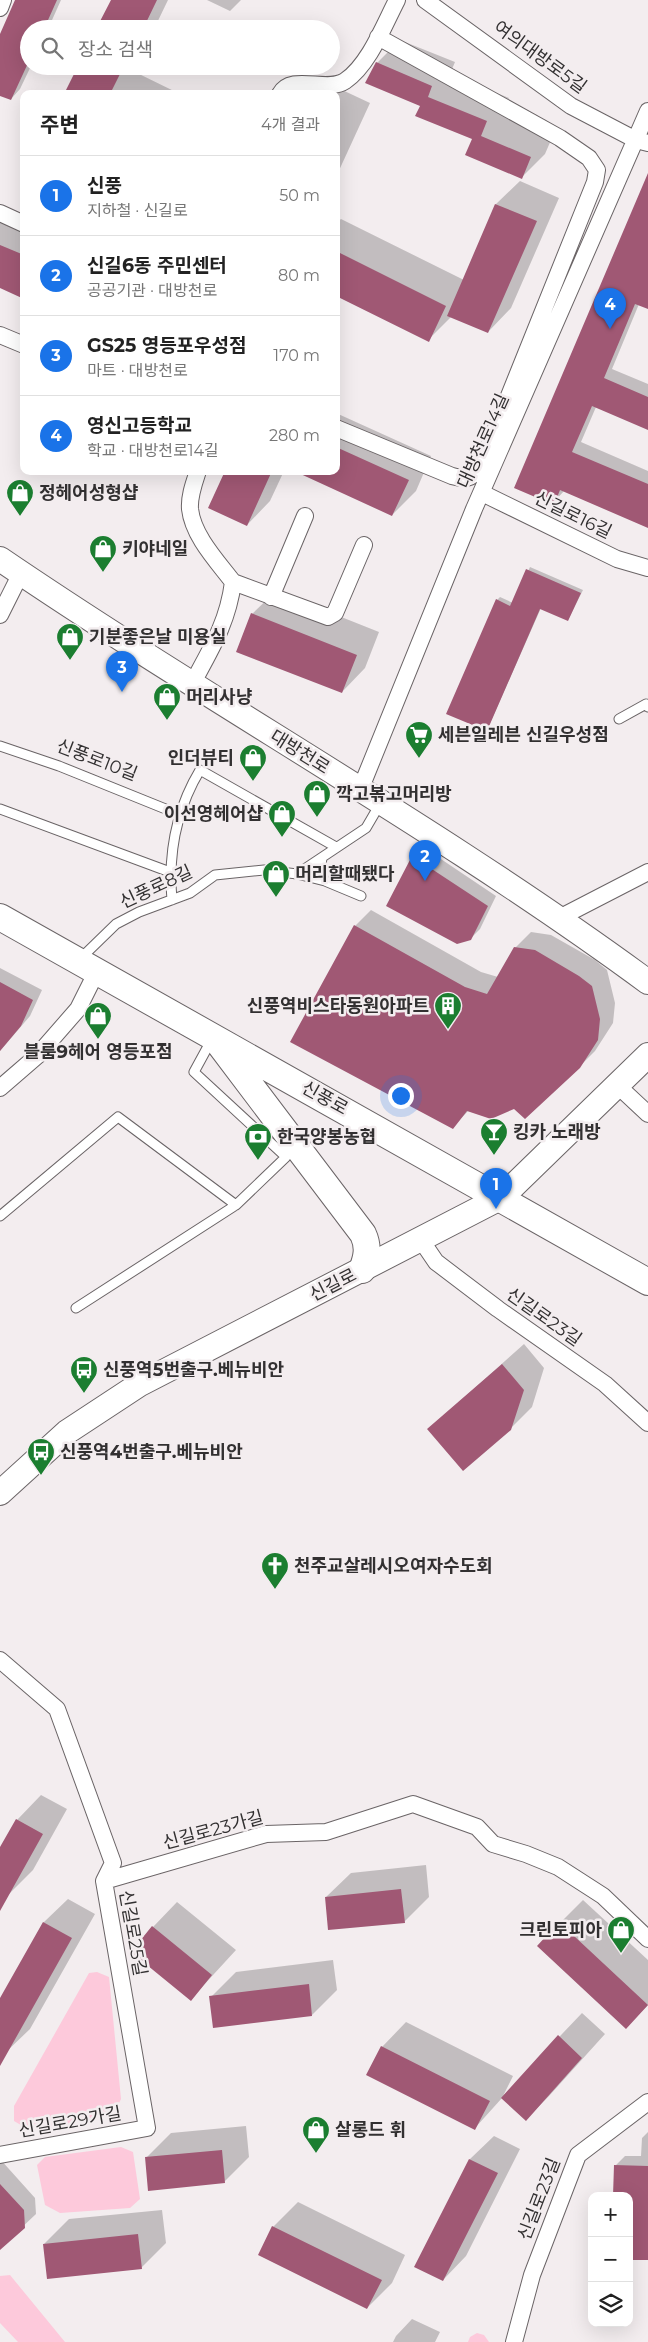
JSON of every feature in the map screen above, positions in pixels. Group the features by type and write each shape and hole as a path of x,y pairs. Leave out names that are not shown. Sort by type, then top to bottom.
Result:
{"main road":[{"name":"대방천로","path":"0,559 90,620 381,802 559,918 648,982"},
{"name":"신풍로","path":"0,917 502,1197 648,1282"},
{"path":"214,1036 362,1234 367,1242 367,1251 362,1270"},
{"name":"신길로","path":"0,1493 67,1432 140,1384 502,1197 648,1055"}],"street":[{"path":"0,8 3,0"},
{"path":"284,90 288,86 296,84 326,86 346,81 368,56 397,0"},
{"name":"여의대방로5길","path":"425,0 571,106 642,142"},
{"path":"340,430 452,476 465,479 473,477 480,468 596,182 597,170 589,158 560,138 378,37"},
{"name":"대방천로14길","path":"360,790 482,493 642,142 648,111"},
{"path":"0,213 20,222"},
{"path":"0,335 20,343"},
{"path":"197,475 191,492 190,510 200,538 233,582 328,617 335,613 364,545"},
{"name":"신길로16길","path":"482,493 618,559 648,568"},
{"path":"271,597 305,516"},
{"path":"0,615 21,573"},
{"path":"192,684 221,629 230,606 233,582"},
{"path":"559,918 648,872"},
{"path":"0,1088 37,1056 78,1009 88,966"},
{"path":"617,1085 648,1114"},
{"name":"신길로23길","path":"422,1240 436,1262 498,1309 605,1384 648,1424"},
{"name":"신길로25길","path":"0,1660 57,1709 113,1863 104,1881 147,2128"},
{"name":"신길로23가길","path":"104,1881 266,1834 326,1832 412,1804 477,1827 493,1844 526,1854 558,1867 603,1896 648,1939"},
{"name":"신길로23길","path":"514,2342 532,2274 578,2155 648,2102"},
{"name":"신길로29가길","path":"0,2155 147,2128"}],"lane":[{"path":"619,719 646,704 648,707"},
{"name":"신풍로10길","path":"0,746 59,766 178,814"},
{"path":"172,900 170,872 178,814 200,770 336,848"},
{"path":"297,874 366,828 381,802"},
{"path":"0,809 170,872"},
{"path":"322,858 320,872 325,881"},
{"name":"신풍로8길","path":"88,966 116,924 139,912 190,893 215,874 264,870 297,874 325,881 361,896"},
{"path":"76,1308 236,1206 286,1157 194,1072 214,1036"},
{"path":"0,1216 118,1118 236,1206"}],"shaded area":[{"path":"97,1972 109,1977 121,2099 114,2114 31,2131 14,2121 14,2106 89,1973"},
{"path":"121,2147 133,2152 140,2199 130,2208 60,2213 45,2205 37,2165 45,2157"},
{"path":"10,2275 65,2342 18,2342 0,2323 0,2276"},
{"path":"477,2333 484,2335 489,2342 468,2342 470,2337"}],"building":[{"path":"15,0 57,0 48,20 20,20 20,75 23,75 11,100 0,96 0,34"},
{"path":"111,0 157,0 147,20 101,20"},
{"path":"376,62 432,86 428,97 487,121 481,136 531,157 522,179 465,155 472,139 415,116 420,106 365,83"},
{"path":"74,75 120,75 112,90 66,90"},
{"path":"648,173 648,309 635,304 604,378 648,397 648,430 592,406 572,452 648,484 648,528 560,490 554,505 514,488"},
{"path":"495,204 537,221 488,333 447,316"},
{"path":"0,245 20,253 20,297 0,288"},
{"path":"340,253 446,306 429,342 340,298"},
{"path":"340,449 409,480 392,516 303,475 340,475"},
{"path":"223,475 270,475 247,526 208,508"},
{"path":"526,569 581,593 568,621 540,609 487,731 446,714 496,599 510,606"},
{"path":"251,613 357,655 342,693 236,652"},
{"path":"412,856 488,906 471,940 457,944 386,906"},
{"name":"신풍역비스타동원아파트","path":"354,925 465,987 487,994 514,947 535,950 579,976 592,986 600,1019 598,1040 580,1068 525,1119 514,1109 491,1119 467,1111 453,1129 290,1042"},
{"path":"0,982 33,1000 21,1026 0,1051"},
{"path":"502,1364 524,1390 511,1430 463,1471 427,1429"},
{"path":"16,1819 43,1834 0,1911 0,1847"},
{"path":"401,1889 405,1923 328,1930 325,1897"},
{"path":"43,1922 72,1938 0,2066 0,1998"},
{"path":"559,1922 648,2005 626,2029 537,1946"},
{"path":"152,1926 212,1975 191,2001 131,1952"},
{"path":"309,1984 312,2016 213,2028 209,1996"},
{"path":"558,2035 582,2058 526,2121 501,2098"},
{"path":"381,2046 490,2101 475,2130 366,2075"},
{"path":"222,2150 225,2183 148,2191 145,2157"},
{"path":"469,2159 498,2173 443,2281 414,2267"},
{"path":"614,2165 648,2166 648,2260 633,2260 633,2192 613,2192"},
{"path":"0,2184 24,2210 25,2228 0,2250"},
{"path":"272,2226 382,2280 367,2309 258,2255"},
{"path":"138,2234 142,2269 47,2279 43,2244"}],"place":[{"name":"영신고등학교","path":"610,329"},
{"name":"정헤어성형샵","path":"20,517"},
{"name":"키야네일","path":"103,573"},
{"name":"기분좋은날 미용실","path":"70,661"},
{"name":"GS25 영등포우성점","path":"122,692"},
{"name":"머리사냥","path":"167,721"},
{"name":"세븐일레븐 신길우성점","path":"419,759"},
{"name":"인더뷰티","path":"253,782"},
{"name":"깍고볶고머리방","path":"317,818"},
{"name":"이선영헤어샵","path":"282,838"},
{"name":"신길6동 주민센터","path":"425,881"},
{"name":"머리할때됐다","path":"276,898"},
{"name":"신풍역비스타동원아파트","path":"448,1030"},
{"name":"블룸9헤어 영등포점","path":"98,1040"},
{"name":"킹카 노래방","path":"494,1156"},
{"name":"한국양봉농협","path":"258,1161"},
{"name":"신풍","path":"496,1209"},
{"name":"신풍역5번출구.베뉴비안","path":"84,1394"},
{"name":"신풍역4번출구.베뉴비안","path":"41,1476"},
{"name":"천주교살레시오여자수도회","path":"275,1590"},
{"name":"크린토피아","path":"621,1954"},
{"name":"살롱드 휘","path":"316,2154"}]}
